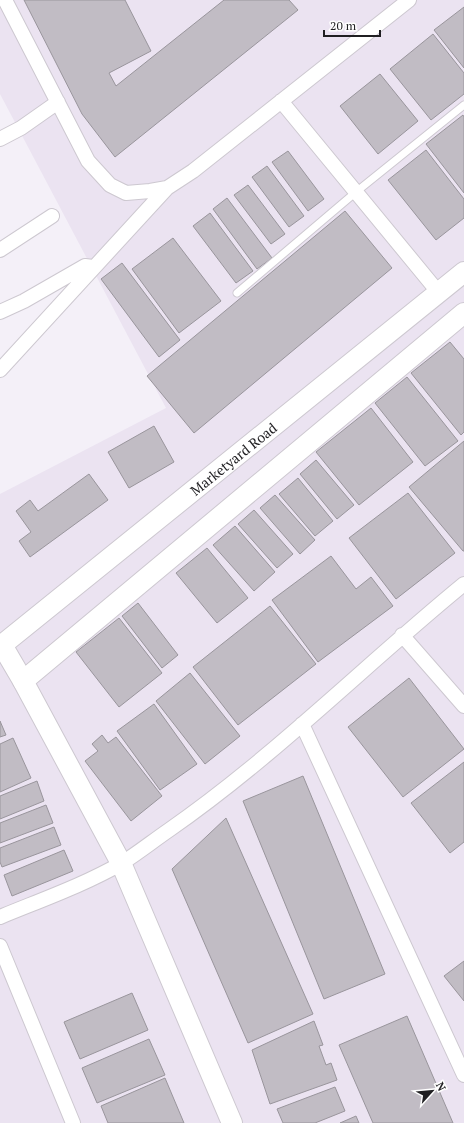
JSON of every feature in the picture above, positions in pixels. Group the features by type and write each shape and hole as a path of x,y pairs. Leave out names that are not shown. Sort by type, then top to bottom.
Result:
{"street":[{"path":"5,0 88,161 110,185 126,193 167,188"},
{"path":"0,370 167,188 193,171 282,102 409,0"},
{"path":"0,139 21,128 58,102"},
{"path":"23,681 462,318 439,293 282,102"},
{"path":"0,250 52,216"},
{"path":"0,312 24,301 85,266 93,267"},
{"name":"Marketyard Road","path":"1,644 464,272"},
{"path":"0,917 63,891 121,863 214,799 302,724 402,635 464,584"},
{"path":"402,635 464,706"},
{"path":"1,644 23,681 121,863 232,1123"},
{"path":"302,724 464,1075"},
{"path":"0,946 73,1123"}],"lane":[{"path":"237,293 356,192 464,105"}],"shaded area":[{"path":"0,0 464,0 464,1123 0,1123 0,494 166,408 0,94"}],"building":[{"path":"24,0 125,0 151,51 109,73 116,86 224,0 289,0 298,10 115,157 82,114"},
{"path":"464,7 464,68 434,30"},
{"path":"433,34 464,73 464,94 431,120 390,69"},
{"path":"380,74 418,121 378,154 340,106"},
{"path":"463,115 464,117 464,193 426,144"},
{"path":"426,150 464,199 464,218 436,240 388,180"},
{"path":"288,151 324,199 308,211 272,162"},
{"path":"267,166 304,216 289,227 252,177"},
{"path":"248,185 285,234 271,244 234,195"},
{"path":"227,198 272,258 257,269 213,209"},
{"path":"345,211 392,268 194,433 147,376"},
{"path":"210,213 253,271 236,283 193,226"},
{"path":"173,238 221,301 179,333 132,269"},
{"path":"122,263 180,340 159,357 101,279"},
{"path":"450,342 464,359 464,432 461,435 411,373"},
{"path":"407,377 458,441 425,466 375,403"},
{"path":"371,408 413,462 359,505 316,452"},
{"path":"154,426 174,462 129,488 108,452"},
{"path":"464,441 464,551 463,551 409,487"},
{"path":"316,460 354,505 337,519 300,474"},
{"path":"89,474 108,500 30,557 19,541 31,532 16,511 30,500 38,511"},
{"path":"298,478 333,521 315,536 279,494"},
{"path":"408,493 455,553 396,599 349,538"},
{"path":"275,495 315,540 300,554 260,508"},
{"path":"254,510 293,554 277,568 238,524"},
{"path":"235,526 275,572 254,591 213,545"},
{"path":"207,548 248,598 217,623 176,573"},
{"path":"331,556 356,589 371,577 393,606 318,662 272,600"},
{"path":"138,603 178,655 162,668 122,616"},
{"path":"270,606 316,664 238,725 193,667"},
{"path":"119,618 162,673 119,707 76,652"},
{"path":"190,673 240,736 205,764 156,701"},
{"path":"409,678 464,749 403,797 348,727"},
{"path":"154,704 197,764 160,790 117,731"},
{"path":"0,721 6,735 0,737"},
{"path":"102,735 108,743 116,737 162,796 131,821 85,761 98,751 92,744"},
{"path":"13,738 31,778 0,792 0,744"},
{"path":"464,762 464,842 450,853 411,803"},
{"path":"303,776 385,974 324,999 243,801"},
{"path":"37,781 44,801 0,819 0,796"},
{"path":"46,805 53,823 0,843 0,823"},
{"path":"226,818 313,1014 248,1043 172,869"},
{"path":"54,827 61,845 2,867 0,862 0,848"},
{"path":"64,850 73,871 12,896 4,875"},
{"path":"464,961 464,1001 444,976"},
{"path":"132,993 148,1030 80,1059 64,1022"},
{"path":"407,1016 453,1123 373,1123 339,1045"},
{"path":"314,1021 323,1045 319,1046 326,1065 331,1063 337,1080 270,1104 252,1050"},
{"path":"149,1039 165,1075 97,1103 82,1068"},
{"path":"165,1078 184,1123 108,1123 101,1106"},
{"path":"335,1087 345,1111 315,1123 283,1123 277,1109"},
{"path":"356,1116 359,1123 340,1123"}]}
